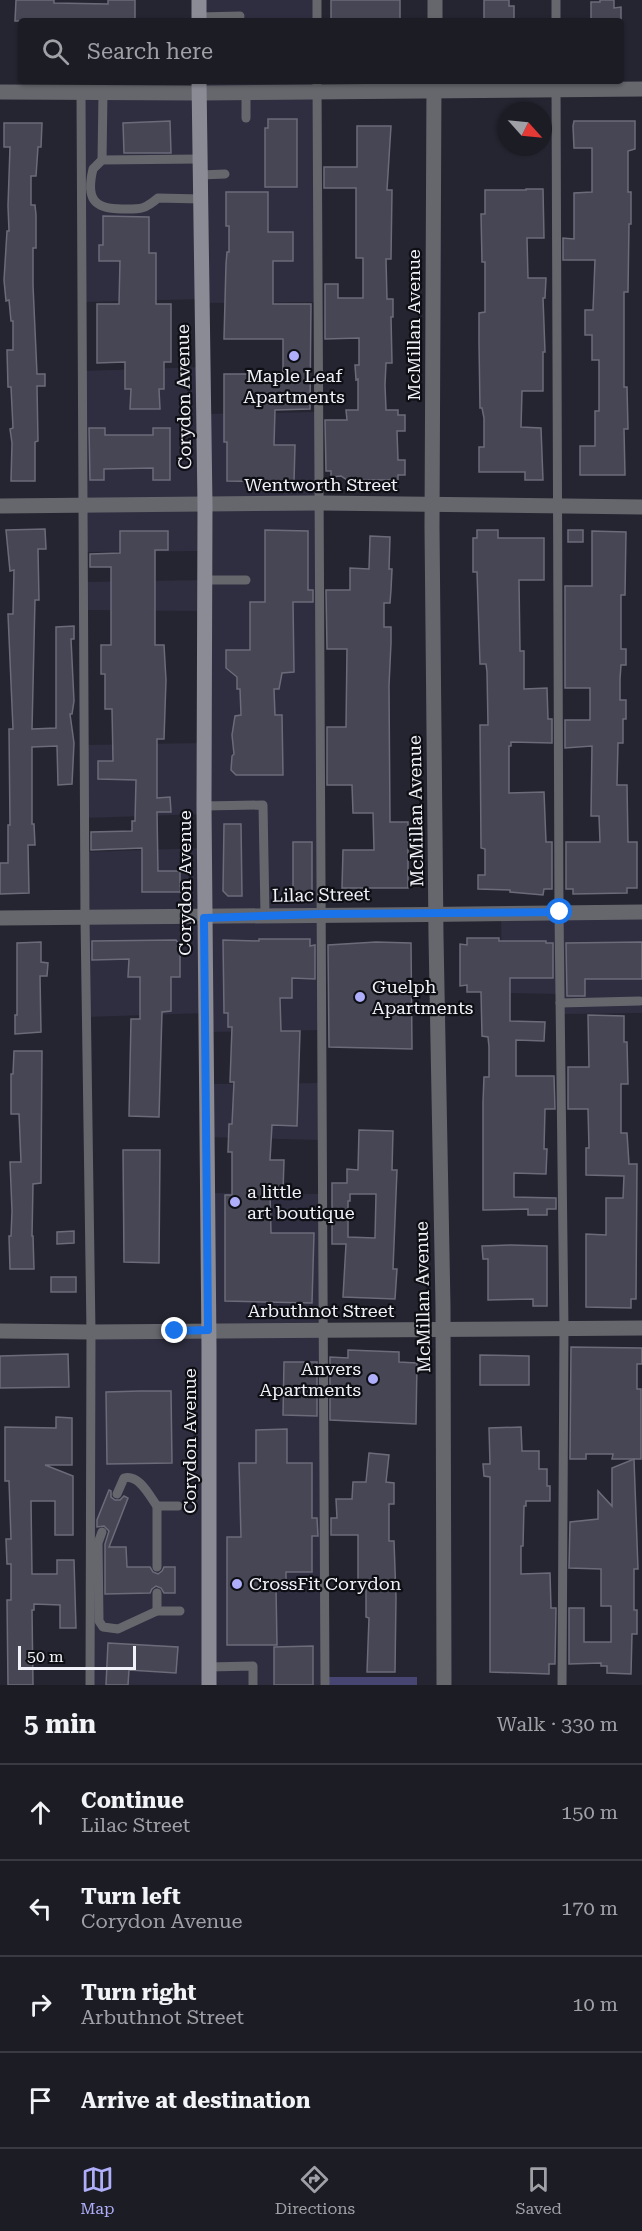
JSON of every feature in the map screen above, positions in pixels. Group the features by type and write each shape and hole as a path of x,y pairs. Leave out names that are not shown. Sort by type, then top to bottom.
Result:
{"main road":[{"path":"199,0 199,18"},
{"name":"Corydon Avenue","path":"199,87 205,505 204,918 209,1685"}],"street":[{"path":"435,0 435,18"},
{"name":"McMillan Avenue","path":"434,86 433,504 436,914 443,1329 444,1685"},
{"path":"0,92 103,93 199,87 246,93 292,87 556,86 642,89"},
{"name":"Wentworth Street","path":"0,506 320,503 642,507"},
{"name":"Lilac Street","path":"0,918 204,918 320,914 642,912"},
{"name":"Arbuthnot Street","path":"0,1330 91,1332 642,1328"}],"lane":[{"path":"317,0 317,18"},
{"path":"556,0 556,18"},
{"path":"213,18 240,16"},
{"path":"556,86 560,1004 564,1329 562,1685"},
{"path":"317,87 322,1331 326,1685"},
{"path":"81,93 85,918 91,1332 90,1685"},
{"path":"102,160 103,93"},
{"path":"246,93 246,118"},
{"path":"200,159 102,160 97,163 92,175 92,196 101,207 145,209 158,198 201,199"},
{"path":"201,175 225,174"},
{"path":"205,580 246,580"},
{"path":"204,806 263,805 265,915"},
{"path":"560,1004 640,1000"},
{"path":"117,1494 124,1478 129,1476 136,1479 157,1506 157,1567"},
{"path":"157,1506 178,1506"},
{"path":"102,1532 98,1543 99,1621 103,1627 109,1630 118,1629 157,1611 180,1611"},
{"path":"157,1593 157,1611"},
{"path":"209,1667 253,1666 253,1685"}],"shaded area":[{"path":"199,0 317,0 317,18 199,18"},
{"path":"199,84 317,84 318,302 203,303 202,299 82,302 81,93 199,93"},
{"path":"203,367 204,414 319,412 321,1030 206,1032 205,1013 86,1017 85,852 204,848 203,814 85,818 84,745 204,743 204,611 84,610 84,582 204,580 204,551 84,552 83,371"},
{"path":"642,912 642,1013 561,1014 560,994 502,993 501,914"},
{"path":"321,1083 321,1140 207,1137 206,1084"},
{"path":"207,1193 321,1194 325,1685 90,1685 91,1332 209,1331"},
{"path":"327,1677 417,1677 417,1685 328,1685"}],"building":[{"path":"16,0 108,4 108,0 135,0 135,18 18,18 18,21 15,21"},
{"path":"331,0 400,0 400,18 331,18"},
{"path":"484,0 509,0 509,6 514,6 514,18 484,18"},
{"path":"600,0 614,0 614,8 621,7 621,18 591,18 591,2 600,2"},
{"path":"268,119 297,119 297,187 265,187 265,128 268,128"},
{"path":"170,121 171,153 124,153 123,123"},
{"path":"574,121 635,121 635,149 628,151 631,224 629,224 628,292 624,292 624,387 627,387 628,429 624,429 625,475 580,475 580,446 595,446 595,411 599,411 599,360 592,360 592,335 585,335 585,310 593,310 595,260 563,260 563,238 574,239 574,193 592,192 592,148 574,148"},
{"path":"4,123 42,123 36,176 31,176 31,205 35,205 36,215 33,285 37,374 45,374 45,386 37,386 38,441 35,442 35,481 11,481 10,429 13,428 11,387 8,387 7,350 13,350 13,321 11,321 9,300 6,301 4,280 7,231 9,231 10,147 4,147"},
{"path":"357,126 391,126 387,190 392,190 391,259 386,259 387,299 393,299 392,363 386,363 385,385 386,410 398,410 398,415 405,415 405,431 397,431 398,460 405,460 405,475 398,475 398,480 347,480 341,476 331,477 331,471 326,471 325,420 347,420 346,410 358,410 358,379 356,380 355,365 359,365 359,338 325,339 325,284 338,284 338,298 363,298 363,258 356,258 356,188 324,188 324,167 357,167"},
{"path":"543,189 544,238 527,238 528,278 546,278 545,298 543,298 545,352 543,352 543,391 522,391 521,427 541,428 543,480 525,480 525,472 479,472 479,447 484,447 484,418 482,408 480,408 479,343 479,313 485,312 485,262 482,262 481,214 485,214 485,190"},
{"path":"226,192 268,192 268,232 293,232 293,261 273,261 273,304 311,304 310,409 275,410 274,445 295,445 294,482 227,481 227,442 224,442 224,374 283,374 283,339 224,339 226,264 227,252 229,252"},
{"path":"103,216 149,217 149,253 156,253 156,304 171,304 171,362 164,362 164,389 159,389 160,409 130,409 131,389 125,389 125,362 97,363 97,304 119,304 120,261 99,261 99,245 103,245"},
{"path":"89,428 105,428 105,435 153,435 153,428 170,428 170,480 153,480 153,468 104,469 104,480 90,480"},
{"path":"45,529 46,549 38,549 39,600 35,600 32,729 56,728 56,627 74,626 74,639 71,639 74,701 72,714 70,714 74,743 72,784 58,785 57,746 32,747 32,824 34,824 35,845 28,845 29,893 0,894 0,863 8,863 9,729 13,729 8,614 13,614 14,570 10,571 6,530"},
{"path":"265,530 308,531 308,590 313,590 313,602 293,602 294,672 282,673 279,689 274,689 275,715 282,715 283,775 236,775 231,770 234,754 232,735 235,716 241,715 240,689 237,689 237,677 226,668 226,650 250,650 250,602 265,602"},
{"path":"477,530 498,530 498,538 544,538 544,580 519,580 520,651 524,651 524,689 547,688 548,719 552,719 552,743 511,742 509,746 509,793 544,792 546,842 552,842 552,889 544,889 543,895 510,892 510,890 478,889 478,875 485,875 485,849 481,848 480,725 488,725 487,672 486,664 480,664 477,572 473,572 473,538 477,538"},
{"path":"568,530 583,530 583,542 568,542"},
{"path":"120,531 168,531 168,550 155,550 155,645 164,645 166,680 164,739 157,739 157,798 170,797 171,812 157,812 158,871 180,871 180,892 142,892 142,848 91,850 91,832 132,831 132,821 135,821 136,780 98,779 98,761 113,761 112,709 105,709 105,674 101,674 101,645 111,645 111,567 90,567 90,554 120,553"},
{"path":"592,531 626,532 625,595 621,595 621,649 626,649 626,665 621,665 620,700 626,700 626,719 623,719 623,743 618,743 617,785 627,785 628,842 637,842 637,888 627,888 627,893 573,894 573,889 566,889 566,842 600,842 599,816 591,816 592,746 565,748 565,720 590,720 590,688 565,688 565,586 592,586"},
{"path":"370,536 390,537 391,590 390,603 384,603 384,627 391,627 390,822 408,822 408,888 342,888 343,850 374,850 373,813 353,813 352,785 327,785 327,727 346,727 347,649 327,649 326,590 350,590 350,568 369,569"},
{"path":"224,824 241,824 242,896 228,896 223,891"},
{"path":"293,842 312,842 312,894 293,894"},
{"path":"467,938 499,938 499,941 553,943 553,978 510,978 510,1021 545,1022 544,1041 516,1040 516,1076 554,1076 555,1109 545,1109 546,1174 514,1173 514,1197 556,1198 556,1209 547,1209 547,1215 528,1215 528,1209 483,1210 483,1102 484,1077 489,1077 489,1047 488,1037 482,1036 481,992 467,992 467,985 460,986 460,944 467,945"},
{"path":"259,939 310,939 310,946 315,945 315,979 292,978 292,998 280,998 281,1031 300,1031 297,1126 272,1125 270,1160 284,1160 283,1192 270,1192 271,1233 314,1233 312,1303 225,1301 225,1195 232,1195 232,1152 228,1152 234,1082 230,1082 232,1027 228,1027 228,1013 224,1013 223,940 259,941"},
{"path":"176,940 180,945 180,977 171,977 171,1011 162,1012 159,1117 129,1116 131,1019 140,1019 140,977 128,977 129,959 92,960 92,941"},
{"path":"41,942 41,962 48,963 47,976 40,976 41,1032 15,1034 17,943"},
{"name":"Guelph Apartments","path":"376,942 411,943 412,1049 329,1047 328,945"},
{"path":"642,942 642,979 585,979 585,996 567,996 566,943"},
{"path":"588,1015 624,1016 628,1084 621,1084 621,1133 627,1133 629,1164 637,1164 636,1299 631,1299 631,1308 586,1307 586,1234 606,1235 606,1198 623,1198 624,1176 586,1175 586,1148 589,1148 588,1109 568,1109 568,1067 589,1067"},
{"path":"14,1051 42,1051 41,1183 33,1184 34,1269 10,1269 9,1236 11,1236 12,1211 10,1162 21,1162 19,1114 11,1114 11,1074 13,1074"},
{"path":"359,1130 393,1131 392,1170 397,1170 393,1269 397,1269 395,1299 343,1297 346,1244 332,1244 332,1183 347,1183 347,1169 358,1170","holes":["350,1194 376,1194 375,1238 348,1237"]},
{"path":"123,1150 160,1150 159,1263 124,1262"},
{"path":"74,1231 74,1243 57,1244 57,1232"},
{"path":"482,1246 547,1246 547,1306 533,1306 533,1299 488,1300 488,1259 483,1259"},
{"path":"51,1277 76,1277 76,1292 51,1292"},
{"path":"571,1347 642,1348 642,1364 637,1364 637,1389 641,1389 641,1459 612,1459 613,1454 586,1454 586,1459 570,1459"},
{"name":"Anvers Apartments","path":"348,1350 399,1352 399,1362 417,1363 416,1424 330,1420 330,1357 348,1358"},
{"path":"68,1354 69,1387 0,1388 0,1356"},
{"path":"480,1355 529,1356 529,1385 480,1385"},
{"path":"284,1362 317,1362 317,1416 283,1415"},
{"path":"171,1391 172,1463 107,1464 106,1392"},
{"path":"56,1417 72,1418 72,1465 45,1465 73,1476 73,1535 55,1535 55,1501 31,1501 32,1574 57,1574 57,1560 74,1560 76,1628 60,1628 60,1605 34,1604 34,1610 32,1610 33,1685 8,1685 7,1600 11,1600 11,1564 7,1564 6,1539 11,1539 9,1481 5,1481 5,1427 56,1428"},
{"path":"521,1427 522,1451 539,1451 539,1469 547,1469 547,1486 550,1486 550,1501 526,1501 523,1546 521,1546 521,1574 550,1573 551,1608 556,1608 555,1664 549,1664 549,1674 490,1672 490,1477 484,1476 483,1464 490,1464 489,1428"},
{"path":"287,1429 287,1463 312,1463 312,1518 317,1518 318,1536 312,1536 312,1572 286,1572 286,1588 276,1588 277,1645 227,1645 227,1537 241,1537 239,1463 256,1463 256,1430"},
{"path":"369,1453 389,1455 386,1482 394,1483 394,1504 389,1504 389,1541 394,1541 395,1672 367,1672 369,1618 366,1617 366,1580 358,1580 358,1535 331,1535 331,1518 337,1518 336,1499 352,1499 353,1482 366,1482"},
{"path":"634,1459 638,1569 634,1569 634,1610 637,1610 637,1634 632,1634 631,1674 607,1673 607,1666 601,1666 601,1663 569,1664 569,1608 584,1608 584,1642 611,1642 611,1606 601,1606 601,1569 569,1568 570,1522 598,1519 598,1491 612,1506 612,1468"},
{"path":"109,1490 111,1497 115,1500 120,1500 124,1496 128,1498 109,1547 126,1547 127,1567 150,1567 158,1574 164,1567 175,1567 175,1593 164,1593 156,1586 150,1593 105,1594 105,1544 109,1531 104,1526 97,1527 97,1520"},
{"path":"108,1643 178,1647 176,1673 129,1670 128,1685 106,1685"},
{"path":"313,1646 313,1685 274,1685 274,1647"}],"place":[{"name":"Maple Leaf Apartments","path":"294,356"},
{"name":"Guelph Apartments","path":"360,997"},
{"name":"a little art boutique","path":"235,1202"},
{"name":"Anvers Apartments","path":"373,1379"},
{"name":"CrossFit Corydon","path":"237,1584"}],"route":[{"path":"175,1331 208,1330 204,918 320,914 457,915 560,912"}]}
